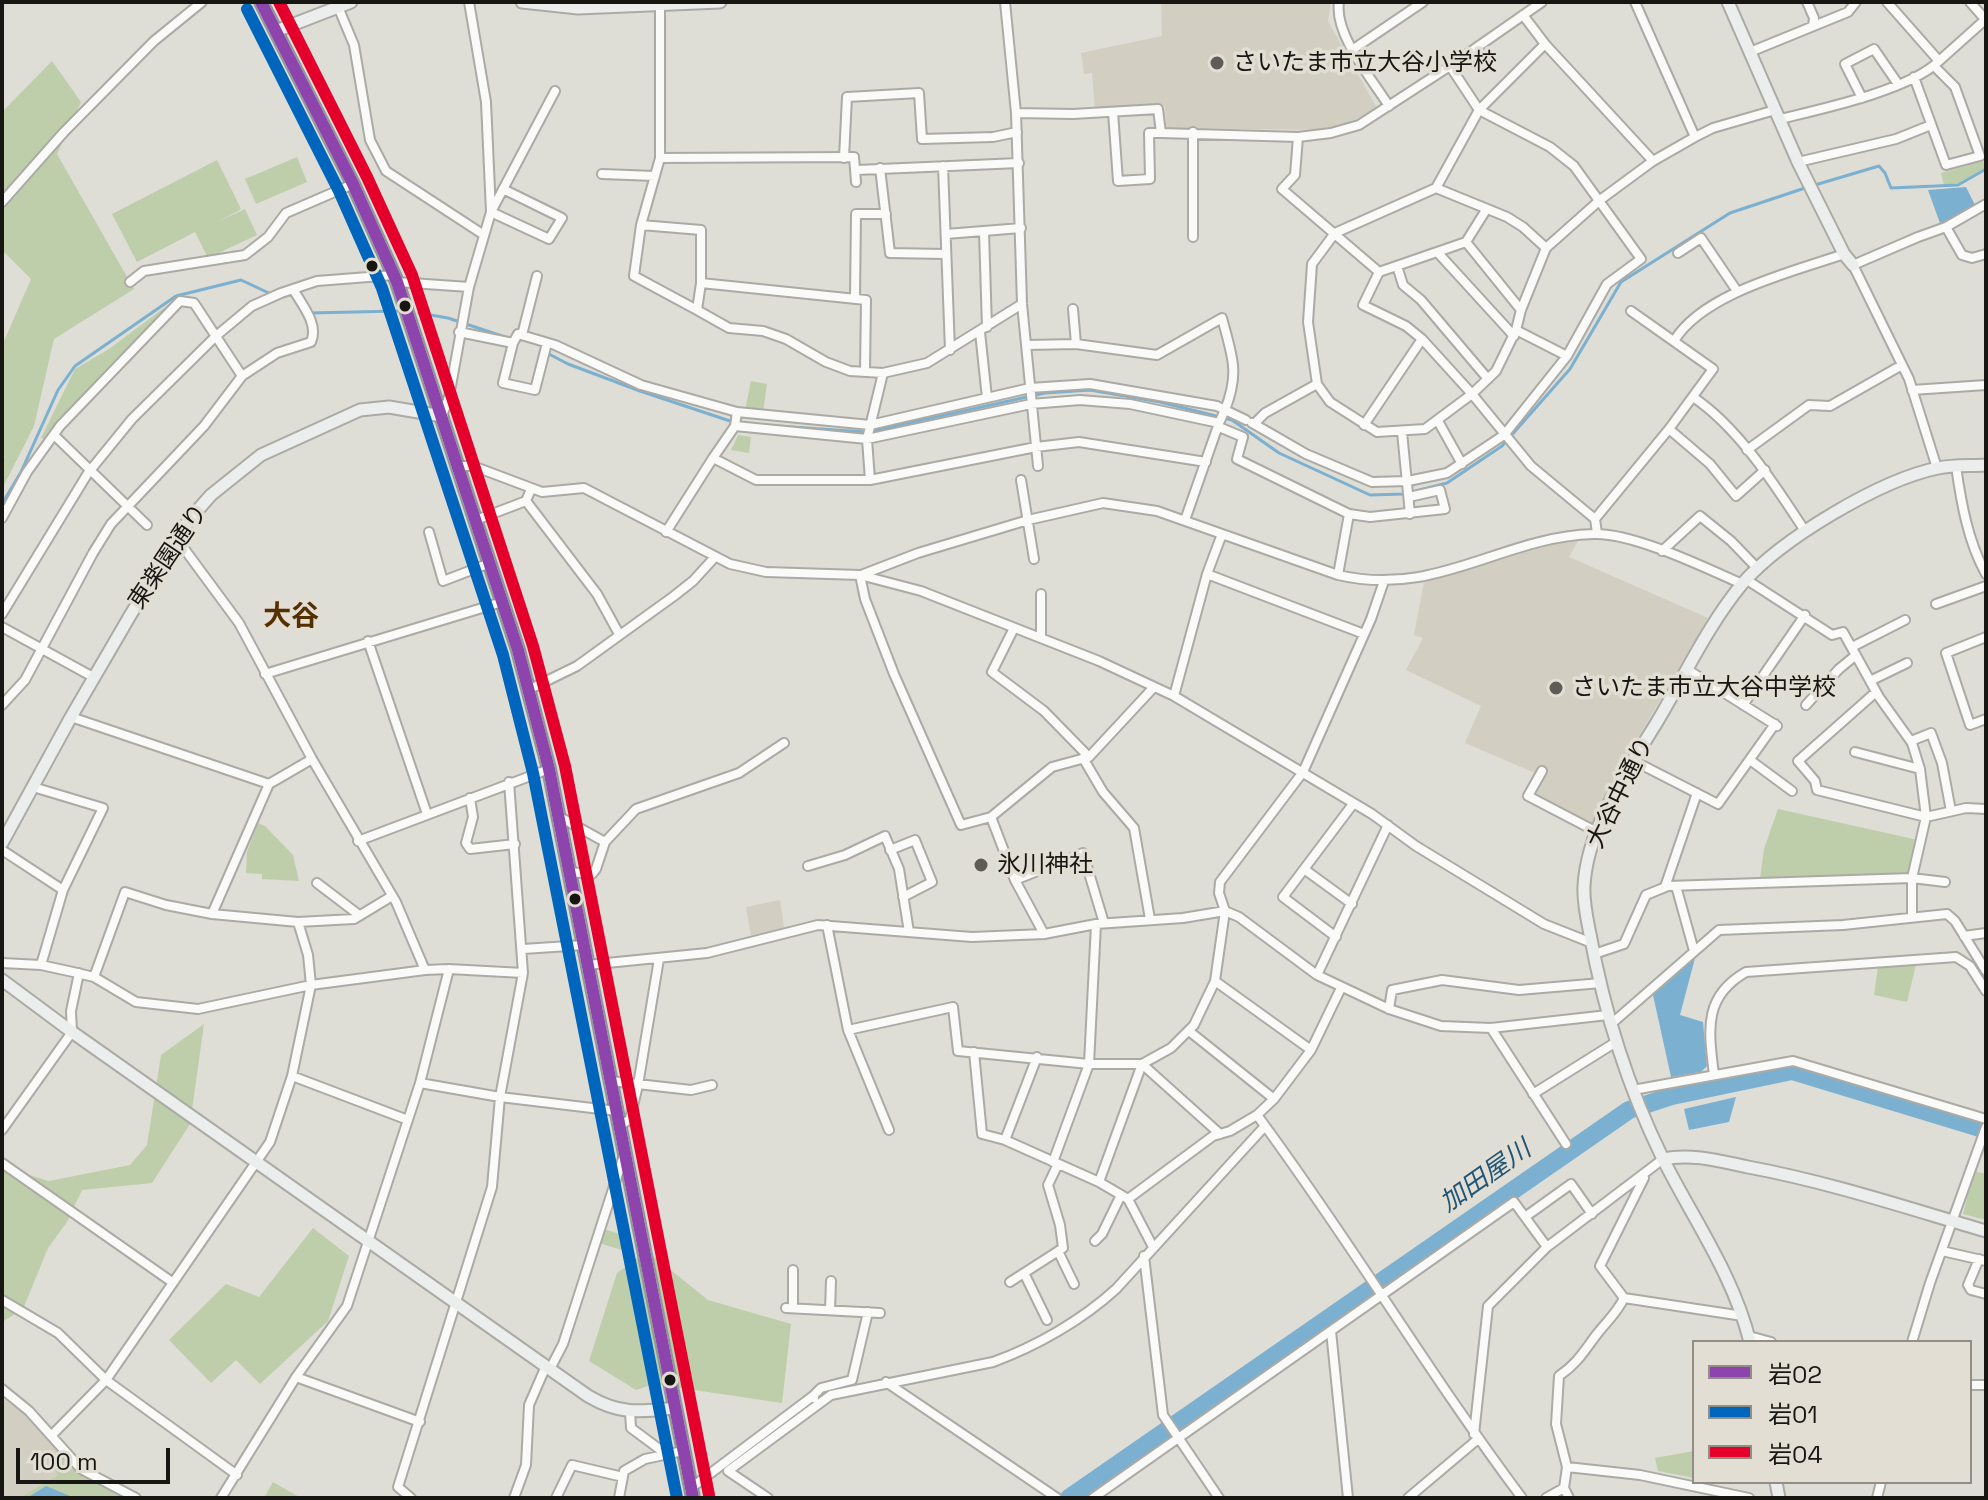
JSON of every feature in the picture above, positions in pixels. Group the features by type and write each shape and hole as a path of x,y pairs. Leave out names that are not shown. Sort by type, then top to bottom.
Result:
{"main road":[{"path":"261,2 353,184 396,278 530,689 549,769 692,1493"}],"street":[{"path":"2,202 64,132 144,51 202,2"},
{"path":"276,31 336,4 351,2"},
{"path":"469,2 486,102 491,212"},
{"path":"522,2 578,8 720,2"},
{"path":"1005,2 1019,163 1022,304 1038,466"},
{"path":"1339,2 1337,14 1352,50 1389,106"},
{"path":"1352,50 1423,2"},
{"path":"1113,112 1118,181 1150,179 1149,133 1298,137 1331,133 1359,125 1542,2"},
{"path":"1635,2 1695,137"},
{"path":"1728,2 1798,162 1902,365 1937,468"},
{"path":"1807,2 1814,18 1813,26"},
{"path":"1750,52 1848,12 1856,2"},
{"path":"1887,2 1955,87 1980,156 1946,165 1914,77"},
{"path":"1545,44 1479,110 1436,188 1335,233 1312,264 1308,322 1317,384 1330,402 1377,432 1425,429 1488,379 1496,371 1515,333 1546,248 1600,200 1653,161 1713,128 1862,98 1914,77 1937,64 1986,19 1970,2"},
{"path":"336,4 354,45 370,140 386,171 484,235"},
{"path":"660,5 660,158 641,225 634,276 729,328 786,339 826,362 850,371 883,373 927,363 1022,304"},
{"path":"1523,15 1545,44 1653,161"},
{"path":"1862,98 1845,64 1874,49 1898,84"},
{"path":"1408,491 1507,439 1567,356 1607,284 1641,259 1574,166 1550,147 1479,110 1450,66"},
{"path":"442,416 449,397 469,287 491,212 555,91"},
{"path":"844,158 847,97 919,93 922,139 993,137 1017,132"},
{"path":"1016,113 1158,109 1161,133"},
{"path":"1798,162 1896,139 1931,125"},
{"path":"1193,132 1193,237"},
{"path":"1298,137 1295,175 1282,189 1379,272"},
{"path":"660,158 854,157 856,182"},
{"path":"857,170 1019,163"},
{"path":"943,166 950,350"},
{"path":"880,168 890,253 945,254"},
{"path":"602,174 655,176"},
{"path":"130,282 144,271 245,255 268,237 286,213 353,184"},
{"path":"1436,188 1507,217 1546,248"},
{"path":"491,212 549,239 562,218 503,189"},
{"path":"1853,265 1946,227 1986,204"},
{"path":"1486,210 1466,242 1439,254 1379,272 1363,305 1406,326 1422,339 1531,466 1595,519 1597,533"},
{"path":"855,297 856,214 886,214"},
{"path":"641,225 701,230 701,283 697,310"},
{"path":"1946,227 1962,255 1972,258 1986,254"},
{"path":"946,234 1021,228"},
{"path":"984,232 987,398"},
{"path":"1678,253 1701,238 1737,291"},
{"path":"1466,242 1521,310"},
{"path":"1439,254 1515,333 1567,356"},
{"path":"1674,341 1683,327 1737,291 1844,254"},
{"path":"1397,266 1403,285 1421,300 1488,379"},
{"path":"522,335 537,276"},
{"path":"2,614 90,470 132,419 216,336 252,306 317,281 396,278 469,287"},
{"path":"701,283 866,300 865,371"},
{"path":"2,705 25,680 111,524 204,426 242,376 277,353 311,342 314,334 293,289"},
{"path":"2,518 27,472 78,405 180,301 194,303 242,376"},
{"path":"1073,309 1076,344"},
{"path":"1595,519 1669,429 1713,369 1631,311"},
{"path":"1027,345 1076,344 1157,355 1222,318 1234,362 1234,386 1185,520"},
{"path":"461,325 513,343"},
{"path":"547,343 535,390 503,383 518,334 547,343 641,385 736,421 869,432 1031,397 1090,384 1217,406 1221,419 1243,437 1237,459 1349,514 1370,517 1445,509 1440,490 1408,491 1372,482 1306,454 1251,423 1221,419 1130,404 1031,397 987,398 869,432 736,421"},
{"path":"1364,425 1422,339"},
{"path":"1747,450 1809,405 1830,406 1902,365"},
{"path":"870,480 869,432 883,373"},
{"path":"1251,423 1317,384"},
{"path":"1912,390 1986,385"},
{"path":"1693,397 1707,407 1765,470 1805,531"},
{"name":"東楽園通り","path":"2,843 93,677 177,539 211,495 245,466 315,429 360,410 375,407 404,409 442,416"},
{"path":"666,532 736,421"},
{"path":"1438,421 1462,464"},
{"path":"1669,429 1710,464 1736,496 1765,470"},
{"path":"1402,432 1410,514"},
{"path":"54,435 147,525"},
{"path":"713,458 756,480 870,480 1036,447 1093,443 1206,462"},
{"name":"大谷中通り","path":"1750,1339 1718,1256 1663,1159 1616,1042 1593,948 1584,890 1585,870 1597,832 1634,761 1718,617 1744,582 1805,531 1869,496 1937,468 1986,465"},
{"path":"458,466 473,466 549,493 584,488 714,558 751,570 860,575 921,591 1041,638 1174,696 1303,772 1544,924 1593,948 1624,944 1646,895 1665,888 1912,878 1945,882"},
{"path":"1956,466 1961,502 1986,574"},
{"path":"1021,480 1034,559"},
{"path":"476,520 526,501 531,489"},
{"path":"526,501 597,594 619,634"},
{"path":"860,575 918,553 1028,520 1103,503 1135,506 1185,520 1338,575 1365,581 1434,575 1546,538 1597,533 1641,543 1744,582 1805,615 1832,635 1843,632 1876,692 1911,741 1920,769 1926,817 1912,878 1912,916"},
{"path":"1338,575 1349,514"},
{"path":"1662,551 1700,516 1731,541 1758,569"},
{"path":"429,532 443,581 490,563"},
{"path":"1174,696 1207,574 1222,534"},
{"path":"177,539 226,602 358,841 392,896 425,970"},
{"path":"530,689 577,666 693,581 714,558"},
{"path":"1207,574 1364,634"},
{"path":"860,575 865,599 894,674 961,825 991,817 1052,767 1086,758 1154,687"},
{"path":"848,1030 953,1007 958,1051 1089,1064 1142,1064 1171,1048 1203,1012 1215,981 1225,911 1219,893 1220,882 1303,772 1384,581"},
{"path":"1936,604 1986,586"},
{"path":"1041,594 1041,638"},
{"path":"265,674 502,602"},
{"path":"1743,705 1805,615"},
{"path":"1806,705 1854,651 1905,620"},
{"path":"2,627 93,677"},
{"path":"1014,628 992,672 1044,711 1086,758 1103,792 1134,828 1150,919"},
{"path":"1986,637 1946,653 1970,725 1986,719"},
{"path":"368,641 427,814"},
{"path":"1870,681 1907,663"},
{"path":"1634,761 1718,804 1776,725 1688,670"},
{"path":"1876,692 1798,761 1815,781 1817,790 1926,817 1966,808 1986,809"},
{"path":"71,717 269,784"},
{"path":"1911,741 1931,733 1942,763 1951,811"},
{"path":"569,872 592,874 605,842 636,809 739,773 784,743"},
{"path":"1855,752 1920,769"},
{"path":"212,914 269,784 312,759"},
{"path":"1750,760 1792,791"},
{"path":"358,841 549,769"},
{"path":"1542,771 1528,796 1597,832"},
{"path":"411,1498 398,1487 492,1187 500,1097 523,973 509,782"},
{"path":"33,787 103,808 63,890 41,965"},
{"path":"1665,888 1697,793"},
{"path":"470,798 473,817 466,843 470,849 515,844"},
{"path":"1336,937 1283,897 1353,804"},
{"path":"558,816 605,842"},
{"path":"991,817 1015,880 1044,934"},
{"path":"1317,975 1388,825"},
{"path":"808,866 845,855 885,836 899,869 909,932"},
{"path":"890,850 915,840 932,882 903,897"},
{"path":"2,850 63,890"},
{"path":"1010,1282 1063,1248 1060,1225 1048,1185 1089,1064 1100,923 1083,853 1015,880"},
{"path":"1304,869 1352,904"},
{"path":"317,883 359,915"},
{"path":"1676,886 1694,951"},
{"path":"94,977 125,892 166,905 212,914 298,922 354,919 392,896"},
{"path":"587,965 707,953 818,925 972,937 1044,934 1100,923 1183,918 1225,911 1239,917 1269,942 1341,988 1389,1009 1441,1026 1491,1028 1609,1020 1719,930 1843,925 1947,914 1986,971"},
{"path":"52,1435 106,1380 270,1142 292,1076 311,985 308,955 298,922"},
{"path":"827,925 848,1030 889,1130"},
{"path":"1964,936 1986,933"},
{"path":"523,949 584,945"},
{"path":"1714,1075 1708,1029 1714,1004 1731,980 1746,972 1956,957 1970,966 1986,991"},
{"path":"620,1126 630,1119 638,1085 659,959"},
{"path":"2,963 41,965 79,973 94,977 136,1002 198,1009 311,985 425,970 523,973"},
{"path":"221,1498 296,1377 347,1306 420,1083 449,969"},
{"path":"2,1130 72,1032 71,1011 79,973"},
{"path":"2,980 369,1243 602,1405 630,1412 675,1408"},
{"path":"1389,1009 1392,990 1442,980 1519,990 1601,983"},
{"path":"1215,981 1311,1050"},
{"path":"1095,1241 1124,1197 1193,1153 1213,1136 1257,1115 1274,1099 1311,1050 1341,988"},
{"path":"1491,1028 1566,1144"},
{"path":"1189,1031 1274,1099"},
{"path":"1533,1094 1616,1042"},
{"path":"974,1052 982,1134 1005,1140 1099,1182 1124,1197 1153,1247"},
{"path":"1005,1140 1037,1057"},
{"path":"1633,1090 1793,1061 1986,1119"},
{"path":"1142,1064 1220,1134"},
{"path":"1099,1182 1142,1064"},
{"path":"292,1076 408,1120"},
{"path":"611,1081 691,1090 712,1085"},
{"path":"420,1083 500,1097 617,1111"},
{"path":"1257,1115 1378,1288 1476,1436 1522,1498"},
{"path":"692,1493 816,1400 885,1382 993,1362 1015,1354 1093,1310 1116,1289 1265,1126"},
{"path":"1913,1340 1986,1127"},
{"path":"514,1498 526,1465 529,1405 563,1344 625,1151"},
{"path":"1408,1498 1476,1436 1488,1306 1547,1247 1663,1159 1677,1156 1705,1158 1794,1176 1986,1231"},
{"path":"2,1163 172,1282"},
{"path":"1647,1173 1600,1266 1624,1298 1743,1316"},
{"path":"1525,1217 1571,1184 1592,1214"},
{"path":"1093,1498 1173,1432 1331,1331 1378,1288 1514,1202 1547,1247"},
{"path":"1058,1251 1074,1284"},
{"path":"1942,1251 1983,1260 1968,1285 1971,1290 1986,1294"},
{"path":"1144,1256 1163,1415 1219,1498"},
{"path":"793,1270 790,1308 880,1313"},
{"path":"1025,1275 1047,1320"},
{"path":"830,1310 831,1281"},
{"path":"1569,1498 1564,1488 1567,1467 1556,1424 1559,1376 1577,1363 1598,1333 1618,1312 1624,1298"},
{"path":"2,1300 58,1333 106,1380 237,1475"},
{"path":"768,1498 728,1471 816,1400 821,1388 852,1380 868,1312"},
{"path":"1331,1331 1348,1498"},
{"path":"296,1377 420,1422"},
{"path":"885,1382 1054,1497"},
{"path":"2,1389 29,1411 81,1469 136,1498"},
{"path":"630,1412 631,1428 666,1454"},
{"path":"619,1498 624,1471 633,1465 683,1451"},
{"path":"556,1498 572,1465 623,1477"},
{"path":"1567,1467 1640,1475 1749,1498"},
{"path":"1546,1498 1564,1488"}],"shaded area":[{"name":"さいたま市立大谷小学校","path":"1161,2 1331,2 1328,21 1377,108 1335,130 1166,128 1165,106 1095,109 1092,73 1084,74 1081,53 1162,36"},
{"name":"さいたま市立大谷中学校","path":"1579,539 1569,557 1708,618 1628,755 1591,826 1535,797 1534,792 1545,769 1539,766 1535,773 1465,743 1481,706 1406,670 1423,638 1414,635 1424,582"},
{"path":"780,900 784,928 751,936 746,907"},
{"path":"2,1398 22,1412 61,1454 57,1459 58,1475 19,1498 2,1498"}],"green space":[{"path":"52,61 81,102 57,154 134,289 54,339 34,426 2,489 2,461 5,456 2,454 2,346 31,279 2,250 2,112"},
{"path":"297,157 307,182 256,204 245,179"},
{"path":"217,160 241,209 219,221 245,209 257,235 208,258 195,232 137,262 112,214"},
{"path":"1983,161 1985,168 1959,183 1944,185 1941,173"},
{"path":"179,299 46,440 41,438 75,369 109,349"},
{"path":"751,381 767,384 763,412 745,410"},
{"path":"738,435 751,437 749,453 731,450"},
{"path":"1778,809 1918,840 1910,876 1859,875 1764,882 1760,879 1764,849"},
{"path":"258,823 265,826 293,855 299,881 262,879 262,874 246,873 247,852"},
{"path":"1916,965 1907,1002 1874,995 1878,967"},
{"path":"204,1024 190,1124 152,1183 82,1190 67,1222 48,1248 23,1309 2,1322 2,1167 49,1181 130,1165 147,1145 161,1055"},
{"path":"1974,1171 1986,1174 1986,1220 1963,1214"},
{"path":"313,1228 349,1256 328,1321 260,1384 236,1360 211,1383 169,1340 226,1284 259,1297"},
{"path":"604,1229 626,1236 622,1250 599,1243"},
{"path":"647,1251 708,1300 791,1324 782,1403 654,1384 636,1390 589,1361 617,1273"},
{"path":"1692,1451 1692,1478 1658,1471 1655,1458"},
{"path":"61,1454 84,1477 126,1498 19,1498 58,1475 54,1469"},
{"path":"273,1482 301,1498 264,1498"}],"water":[{"path":"1966,187 1975,205 1941,226 1928,190"},
{"path":"1695,958 1680,1015 1703,1022 1707,1066 1701,1072 1671,1077 1653,995"},
{"path":"1736,1097 1729,1122 1689,1130 1684,1109"},
{"path":"46,1486 75,1498 27,1498"}],"waterway":[{"path":"1815,185 1879,166 1891,188 1958,185 1986,169"},
{"path":"873,431 1045,393 1090,390 1160,402 1232,420 1279,453 1370,495 1404,494 1447,483 1502,446 1570,369 1621,282 1730,213 1808,187"},
{"path":"2,504 21,472 58,390 75,366 176,296 241,280 271,294"},
{"path":"309,313 398,311"},
{"path":"419,313 448,318 505,337"},
{"path":"547,353 640,391 733,422"},
{"path":"777,426 865,432"},
{"name":"加田屋川","path":"1069,1498 1629,1110 1672,1096 1792,1071 1986,1130"}],"transit line":[{"name":"岩02","path":"261,2 353,184 397,282 518,650 549,769 693,1498"},
{"name":"岩04","path":"279,2 367,177 412,275 533,646 565,766 709,1495"},
{"name":"岩01","path":"247,9 339,191 382,288 503,655 533,773 677,1498"}],"place":[{"name":"さいたま市立大谷小学校","path":"1217,63"},
{"name":"さいたま市立大谷中学校","path":"1556,688"},
{"name":"氷川神社","path":"981,865"}],"district":[{"name":"大谷","path":"291,617"}]}
